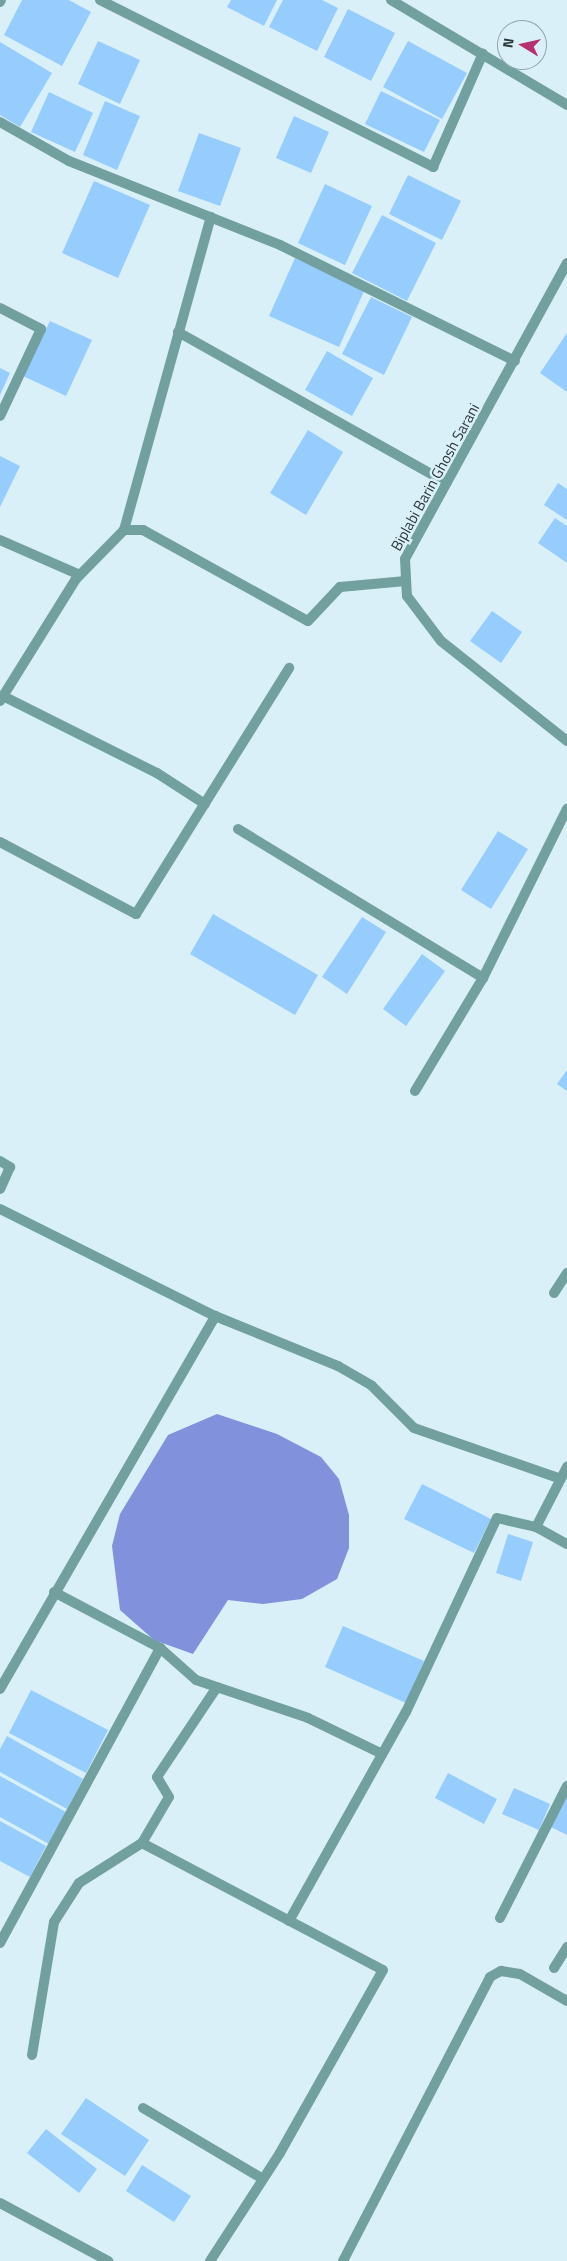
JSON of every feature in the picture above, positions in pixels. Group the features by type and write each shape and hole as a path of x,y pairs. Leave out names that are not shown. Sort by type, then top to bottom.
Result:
{"street":[{"path":"100,0 433,167 484,53"},
{"path":"391,0 484,53 567,105"},
{"path":"0,122 69,161 280,245 515,361"},
{"path":"205,804 158,772 1,698 80,575 124,530 211,217"},
{"name":"Biplabi Barin Ghosh Sarani","path":"567,263 515,361 404,559 407,596 441,641 567,741"},
{"path":"0,308 41,329 0,416"},
{"path":"178,332 447,483"},
{"path":"124,530 143,530 308,621 340,587 406,581"},
{"path":"0,540 80,575"},
{"path":"0,842 136,914 289,668"},
{"path":"415,1091 483,978 567,809"},
{"path":"238,829 483,978"},
{"path":"0,1161 10,1167 0,1189"},
{"path":"0,1209 215,1316 338,1366 372,1386 414,1428 558,1478"},
{"path":"554,1293 567,1273"},
{"path":"0,1689 54,1592 215,1316"},
{"path":"536,1527 558,1478 567,1467"},
{"path":"289,1921 382,1754 497,1518 536,1527 567,1544"},
{"path":"54,1592 160,1648 196,1680 308,1718 382,1754"},
{"path":"0,1944 160,1648"},
{"path":"32,2055 54,1922 79,1883 142,1843 169,1797 157,1777 217,1687"},
{"path":"500,1918 567,1786"},
{"path":"142,1843 383,1970 263,2179 210,2261"},
{"path":"554,1968 567,1947"},
{"path":"343,2261 490,1977 501,1971 520,1974 567,2000"},
{"path":"143,2108 263,2179"},
{"path":"0,2203 108,2261"}],"water":[{"path":"217,1414 277,1434 321,1457 339,1479 349,1515 349,1548 337,1579 302,1599 263,1604 228,1600 193,1654 154,1640 120,1610 112,1546 120,1514 168,1435"}],"building":[{"path":"22,0 69,0 91,12 62,66 4,35"},
{"path":"231,0 277,0 264,26 227,7"},
{"path":"283,0 322,0 338,8 317,51 269,27"},
{"path":"348,9 395,33 371,81 324,57"},
{"path":"98,41 140,60 120,104 78,84"},
{"path":"408,41 467,73 442,119 383,87"},
{"path":"0,42 52,73 20,127 0,115"},
{"path":"381,91 440,120 424,152 365,124"},
{"path":"49,92 93,113 75,152 31,132"},
{"path":"105,101 140,116 117,170 83,155"},
{"path":"294,116 329,132 311,173 276,158"},
{"path":"199,133 241,148 220,206 178,191"},
{"path":"408,175 461,201 442,240 389,214"},
{"path":"94,181 150,205 118,278 62,253"},
{"path":"325,184 372,206 345,265 298,243"},
{"path":"382,215 436,243 407,301 352,273"},
{"path":"295,258 365,289 339,347 269,316"},
{"path":"371,297 412,317 384,375 342,354"},
{"path":"50,321 92,340 66,396 23,376"},
{"path":"567,333 567,392 540,373"},
{"path":"327,351 373,378 352,416 305,390"},
{"path":"0,368 10,373 0,395"},
{"path":"308,430 343,452 306,515 270,493"},
{"path":"0,456 20,466 0,507"},
{"path":"558,483 567,489 567,520 544,505"},
{"path":"555,518 567,526 567,563 538,543"},
{"path":"492,611 522,632 501,663 470,641"},
{"path":"498,831 528,849 491,909 461,890"},
{"path":"213,914 318,975 295,1015 190,954"},
{"path":"362,917 386,932 347,994 322,977"},
{"path":"422,954 445,971 406,1026 383,1009"},
{"path":"567,1070 567,1091 557,1084"},
{"path":"422,1484 491,1519 474,1553 404,1519"},
{"path":"508,1534 533,1542 521,1581 496,1573"},
{"path":"343,1626 424,1661 406,1703 325,1667"},
{"path":"31,1690 108,1730 86,1773 9,1733"},
{"path":"7,1736 83,1779 67,1809 0,1772 0,1749"},
{"path":"448,1773 497,1799 484,1824 435,1798"},
{"path":"0,1776 66,1812 49,1844 0,1817"},
{"path":"514,1788 550,1804 539,1830 502,1814"},
{"path":"567,1796 567,1835 551,1827"},
{"path":"0,1821 46,1846 30,1877 0,1861"},
{"path":"86,2098 149,2140 125,2176 61,2134"},
{"path":"46,2129 97,2169 79,2193 27,2153"},
{"path":"142,2165 191,2196 174,2222 126,2191"}]}
